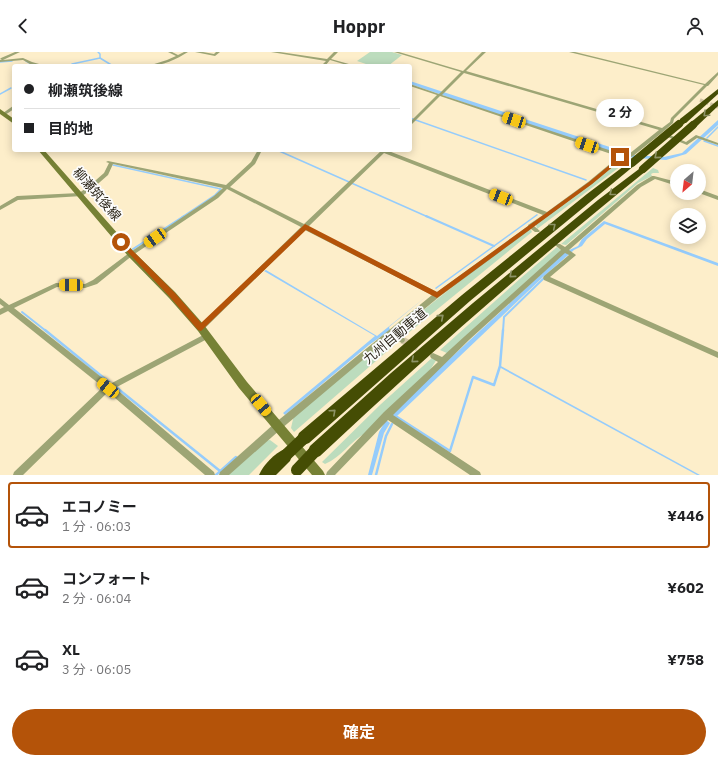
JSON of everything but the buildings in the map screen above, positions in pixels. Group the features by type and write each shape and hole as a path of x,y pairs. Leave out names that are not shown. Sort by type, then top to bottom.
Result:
{"highway":[{"name":"九州自動車道","path":"266,475 378,370 627,161 683,122 718,91"},
{"path":"294,472 389,382 477,305 560,234 643,169 718,102"}],"main road":[{"path":"2,113 12,120"},
{"name":"柳瀬筑後線","path":"43,152 131,254 172,295 201,328 243,384 319,475"}],"street":[{"path":"0,61 18,52"},
{"path":"170,52 178,56"},
{"path":"156,64 186,52"},
{"path":"197,52 215,55 218,52"},
{"path":"273,52 328,59 347,64"},
{"path":"324,64 336,52"},
{"path":"396,52 662,131 687,144 696,136 718,144"},
{"path":"412,122 484,52"},
{"path":"571,52 706,85"},
{"path":"0,61 23,59 35,64"},
{"path":"223,475 278,426 437,295 590,183 613,164 627,161 631,155 672,122 672,118 695,98 718,73"},
{"path":"412,86 616,154 627,161"},
{"path":"695,98 700,100"},
{"path":"2,113 12,108"},
{"path":"0,312 56,285 85,286 95,282 131,254 216,197 252,163 259,152"},
{"path":"201,328 381,152"},
{"path":"388,152 546,214"},
{"path":"0,208 17,198 80,195 106,174 110,162 227,187 437,295"},
{"path":"330,475 443,361 565,250 639,186 654,177 670,182"},
{"path":"706,194 718,198"},
{"path":"530,226 537,232"},
{"path":"558,245 573,254 546,278 718,355"},
{"path":"0,301 108,388 211,475"},
{"path":"390,334 402,340"},
{"path":"17,475 108,388 207,336"},
{"path":"433,356 443,361"},
{"path":"387,416 477,475"}],"green space":[{"path":"370,52 392,52 402,55 391,64 366,64 357,61"},
{"path":"623,161 625,163 537,229 537,222 569,201"},
{"path":"653,168 658,170 659,173 653,173 651,174 652,176 638,183 566,245 561,244"},
{"path":"528,229 532,232 407,334 398,330 459,282"},
{"path":"557,247 562,251 449,354 440,350 522,277"},
{"path":"391,337 399,341 294,432 291,428 294,415"},
{"path":"433,357 437,359 430,370 366,433 355,440 331,461 325,464 322,462 381,404"},
{"path":"270,440 278,446 249,475 228,475 263,441"}],"water":[{"path":"412,82 634,155 664,157 682,153 718,120 718,125 686,154 666,160 623,157 412,85"},
{"path":"537,214 538,215 436,289 435,288"},
{"path":"604,221 718,263 718,266 605,224 587,239 582,246 574,250 542,278 397,416 391,413 565,252 578,246 582,239"},
{"path":"266,270 377,336 428,295 389,327 390,330 369,345 285,415 283,413 375,336 264,271"},
{"path":"499,365 700,475 697,475 499,367"},
{"path":"386,420 390,423 384,433 372,475 368,475 379,432"}],"waterway":[{"path":"98,52 100,54 100,58"},
{"path":"72,64 100,58"},
{"path":"100,58 110,64"},
{"path":"0,62 12,61"},
{"path":"26,61 31,64"},
{"path":"0,94 11,88"},
{"path":"412,119 586,180"},
{"path":"707,138 718,127"},
{"path":"704,141 718,146"},
{"path":"282,152 428,217"},
{"path":"113,165 221,189 215,195 182,217"},
{"path":"133,249 184,216"},
{"path":"426,216 494,246"},
{"path":"503,331 504,317 543,279"},
{"path":"22,312 46,331"},
{"path":"45,330 110,383"},
{"path":"394,415 450,451 473,377 494,385 500,366 503,330"},
{"path":"117,388 220,471"},
{"path":"376,475 386,436 392,424"},
{"path":"216,475 236,457"}],"tunnel":[{"path":"700,100 718,107"},
{"path":"402,340 426,352"}],"route":[{"path":"121,242 172,295 201,328 305,227 437,295 590,183 613,164 622,160 620,157"}]}
